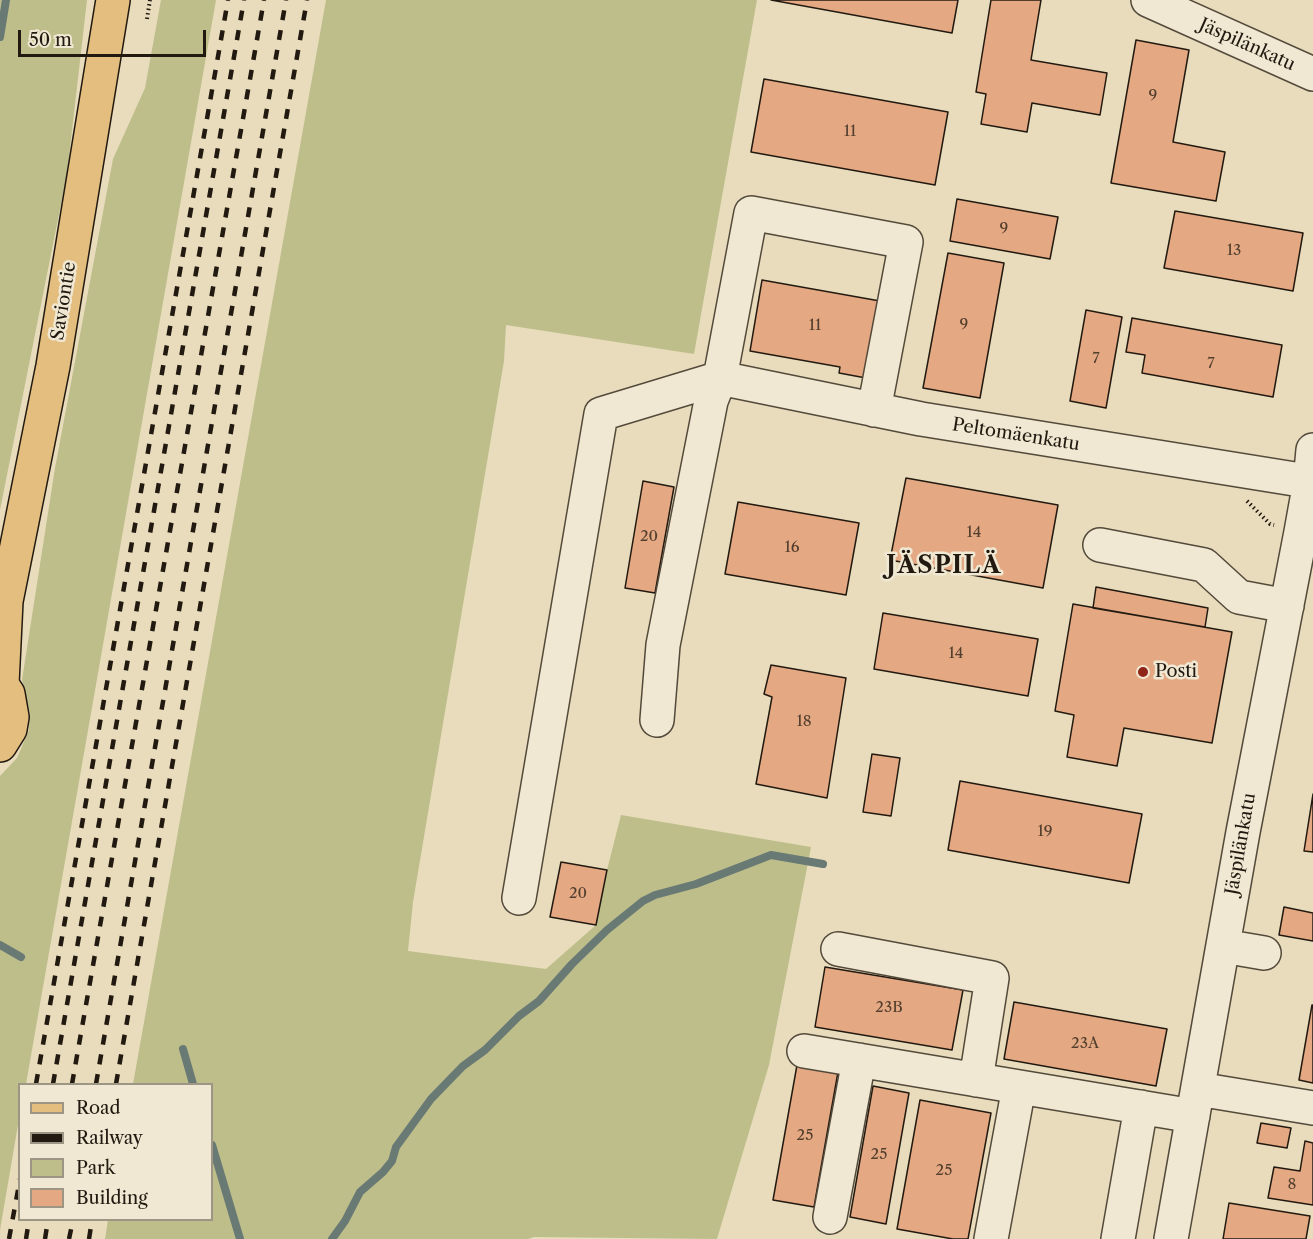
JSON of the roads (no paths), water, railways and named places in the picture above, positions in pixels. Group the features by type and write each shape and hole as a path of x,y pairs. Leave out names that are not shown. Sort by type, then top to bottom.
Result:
{"main road":[{"name":"Saviontie","path":"1,683 3,607 54,366 113,0"},
{"path":"0,746 9,729 12,717 11,705 1,683"}],"street":[{"name":"Jäspilänkatu","path":"1148,0 1201,11 1313,74"},
{"path":"657,720 663,645 711,401 720,378 752,213 906,242 874,410"},
{"name":"Peltomäenkatu","path":"720,378 943,423 1312,472"},
{"path":"519,898 601,414 720,378"},
{"name":"Jäspilänkatu","path":"1171,1239 1223,946 1312,472"},
{"path":"1100,545 1204,565 1239,597 1287,606"},
{"path":"1223,946 1263,953"},
{"path":"838,949 992,978 976,1080"},
{"path":"804,1051 1141,1107 1195,1103 1313,1108"},
{"path":"830,1217 859,1060"},
{"path":"991,1239 1019,1087"},
{"path":"1118,1239 1141,1107"}],"waterway":[{"path":"0,37 6,0"},
{"path":"332,1239 345,1221 360,1192 392,1161 396,1147 431,1099 463,1066 485,1050 519,1016 539,1001 607,930 643,901 655,895 696,884 771,855 823,864"},
{"path":"0,945 21,957"},
{"path":"183,1049 193,1083"},
{"path":"213,1148 240,1239"}],"railway":[{"path":"36,1083 228,0"},
{"path":"53,1083 244,0"},
{"path":"72,1083 264,0"},
{"path":"96,1083 286,0"},
{"path":"116,1083 307,0"},
{"path":"9,1239 18,1190"},
{"path":"26,1239 29,1221"},
{"path":"45,1239 48,1221"},
{"path":"69,1239 73,1221"},
{"path":"89,1239 92,1221"}],"place":[{"name":"Posti","path":"1143,672"}],"district":[{"name":"JÄSPILÄ","path":"944,566"}]}
